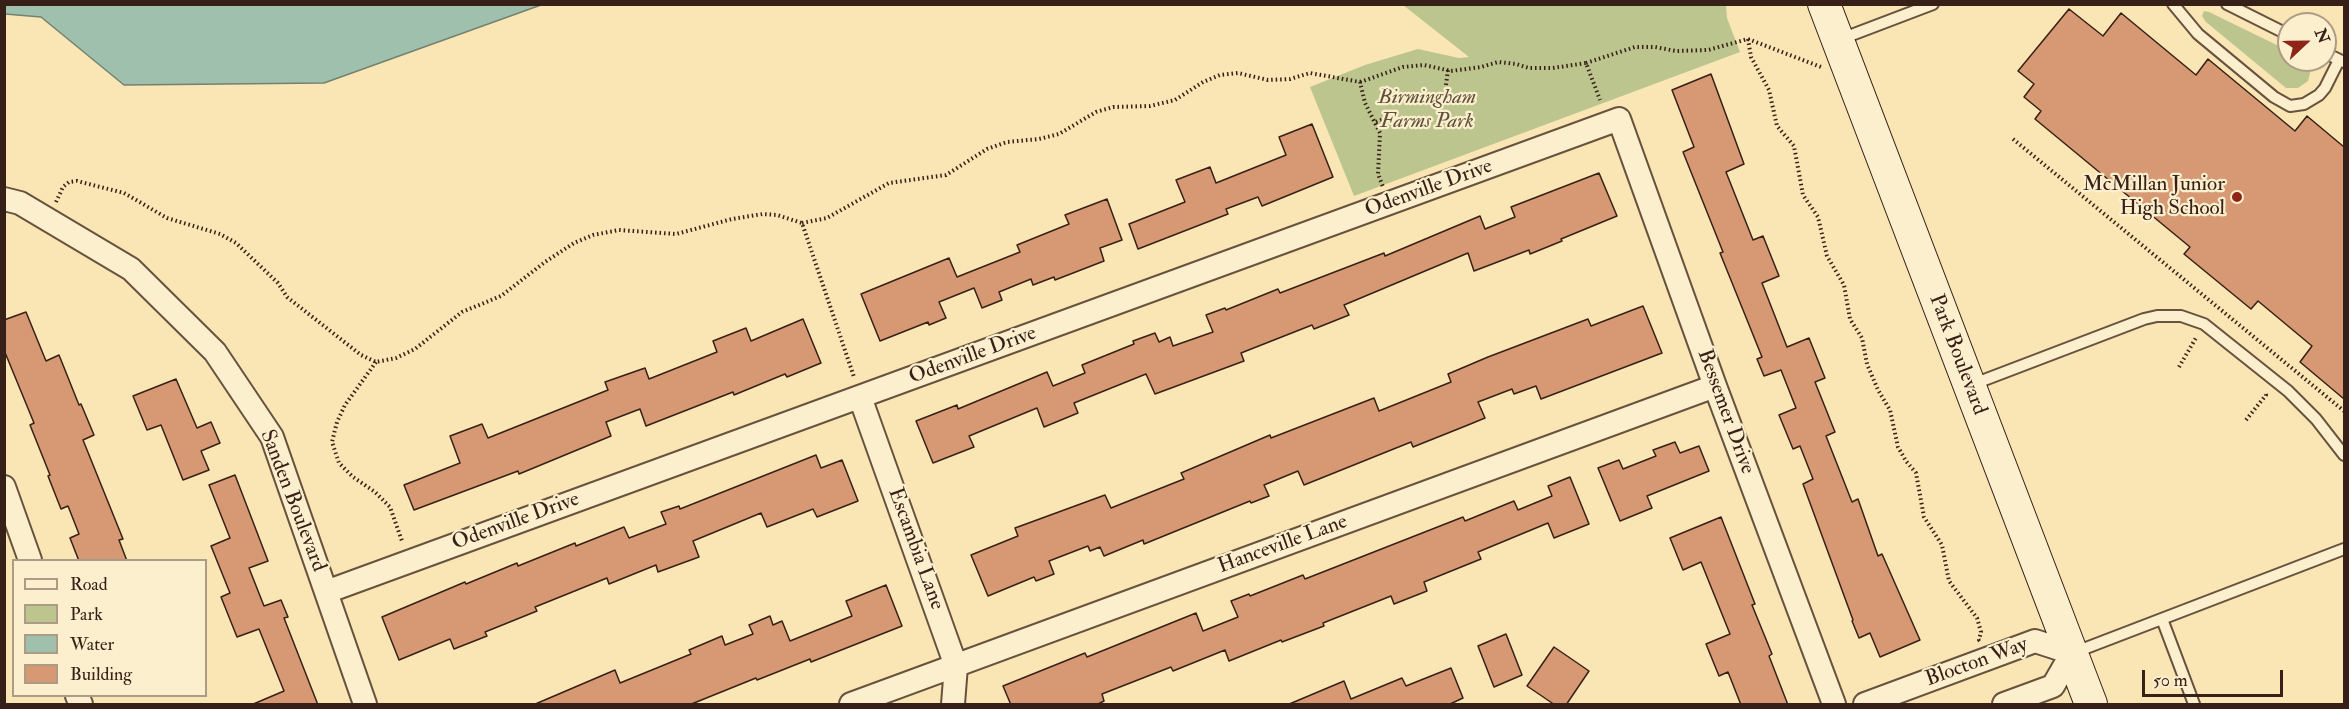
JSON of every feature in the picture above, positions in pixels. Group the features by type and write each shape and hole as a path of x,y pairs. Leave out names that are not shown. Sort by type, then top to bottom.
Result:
{"main road":[{"name":"Park Boulevard","path":"1824,4 1834,53 1969,386 2091,705"}],"street":[{"name":"Bessemer Drive","path":"1619,119 1715,386 1834,705"},
{"name":"Odenville Drive","path":"326,592 857,387 1619,119"},
{"name":"Sanden Boulevard","path":"4,199 20,203 131,269 215,352 273,437 365,705"},
{"name":"Hanceville Lane","path":"851,705 1715,386"},
{"name":"Escambia Lane","path":"857,387 956,666 953,705"},
{"path":"4,487 29,559"},
{"name":"Blocton Way","path":"1865,705 2035,641 2072,653"},
{"path":"2004,705 2053,686 2072,653"}],"lane":[{"path":"1834,53 1933,4"},
{"path":"2173,4 2198,34 2274,97 2290,106 2304,104 2319,95 2342,61"},
{"path":"2227,4 2277,29"},
{"path":"1969,386 2144,319 2157,316 2181,316 2204,324 2288,391 2316,419 2344,455"},
{"path":"2072,653 2344,549"},
{"path":"2162,620 2194,705"}],"path":[{"path":"1748,39 1751,57 1769,90 1777,126 1794,146 1803,195 1818,217 1827,256 1844,285 1850,319 1862,338 1867,364 1890,410 1899,447 1906,461 1916,472 1924,517 1942,546 1949,581 1977,618 1981,642"},
{"path":"56,203 63,187 69,182 77,181 124,193 167,218 220,234 236,243 278,283 286,297 360,355 376,362 396,358 415,349 462,312 501,297 545,262 574,243 593,235 619,230 676,234 732,219 763,214 786,217 802,223 827,218 889,183 946,175 987,149 1007,142 1039,139 1059,134 1096,112 1113,107 1150,106 1175,100 1203,82 1220,75 1238,73 1268,80 1290,79 1310,73 1360,82 1403,67 1424,65 1448,70 1481,67 1498,62 1529,68 1545,68 1586,63 1635,47 1655,46 1676,51 1708,50 1748,39 1824,68 1834,53"},
{"path":"1586,63 1600,100"},
{"path":"1446,85 1448,70"},
{"path":"1360,82 1365,103 1380,133 1378,174 1383,187"},
{"path":"1376,122 1397,114"},
{"path":"2013,139 2344,411"},
{"path":"802,223 857,387"},
{"path":"2180,367 2197,335"},
{"path":"376,362 345,405 337,422 332,442 339,463 390,507 402,541"},
{"path":"2246,420 2266,395 2263,388"}],"green space":[{"name":"Birmingham Farms Park","path":"1403,5 1726,5 1727,18 1740,52 1354,196 1310,87 1365,65 1418,49 1459,58 1469,57"},
{"path":"2204,11 2209,12 2277,45 2277,72 2310,72 2308,81 2298,88 2286,88 2206,22 2202,16"}],"water":[{"path":"4,5 541,5 324,83 124,85 41,17 5,14"}],"building":[{"name":"McMillan Junior High School","path":"2069,9 2103,36 2121,13 2196,75 2208,59 2295,131 2307,116 2344,147 2344,399 2300,362 2312,346 2258,301 2251,309 2184,254 2190,247 2035,119 2041,111 2024,97 2034,84 2018,71"},
{"path":"1711,74 1744,164 1726,172 1753,240 1763,236 1779,276 1762,283 1787,347 1809,338 1825,378 1815,382 1835,432 1826,436 1852,502 1858,499 1878,556 1882,554 1920,640 1880,657 1870,633 1859,638 1852,621 1803,484 1813,479 1800,446 1793,449 1779,415 1796,408 1781,370 1764,376 1757,359 1762,357 1683,152 1694,147 1672,90"},
{"path":"1312,124 1333,177 1262,206 1258,197 1226,209 1228,214 1138,249 1129,224 1185,202 1176,180 1210,167 1216,183 1286,155 1279,137"},
{"path":"1599,173 1617,216 1530,254 1529,250 1474,271 1468,253 1344,305 1349,315 1314,329 1312,325 1241,353 1244,361 1155,394 1146,374 1074,403 1078,413 1044,427 1037,408 969,436 974,447 933,463 916,421 957,405 958,409 1047,372 1053,386 1085,373 1082,365 1155,333 1159,342 1170,337 1173,346 1213,332 1206,315 1225,308 1226,310 1278,289 1280,293 1384,253 1385,256 1480,216 1485,229 1515,217 1511,207"},
{"path":"1107,199 1122,240 1100,248 1104,261 1055,280 1054,277 1033,285 1031,279 999,292 1002,300 982,308 974,288 939,302 946,318 929,325 928,322 880,341 861,294 949,258 957,277 1020,252 1017,245 1069,224 1065,215"},
{"path":"1643,306 1662,353 1541,399 1536,386 1514,394 1512,389 1478,402 1485,418 1413,447 1411,442 1304,485 1298,471 1264,485 1269,496 1251,503 1250,501 1144,544 1143,540 1104,556 1100,547 1090,551 1088,546 1049,561 1054,574 1036,581 1034,577 988,596 971,555 1018,536 1015,528 1105,495 1111,508 1184,479 1181,473 1270,435 1271,438 1374,398 1379,411 1451,382 1448,374 1488,357 1588,319 1591,326"},
{"path":"26,312 46,361 59,355 94,435 83,440 123,539 119,540 126,559 78,559 70,538 79,534 68,506 61,509 30,425 34,423 4,350 4,320"},
{"path":"803,319 821,363 787,377 785,374 734,395 733,392 646,426 640,409 606,422 611,436 519,474 518,471 414,510 404,485 460,463 450,436 482,424 488,438 608,390 605,382 645,368 649,379 717,352 713,341 746,328 751,341"},
{"path":"176,379 197,428 211,422 220,443 201,451 209,470 183,480 161,425 147,430 133,396"},
{"path":"1675,442 1680,453 1699,446 1709,471 1647,496 1652,508 1620,521 1598,468 1619,460 1623,469 1656,456 1653,450"},
{"path":"816,455 821,468 842,460 858,501 817,517 813,509 767,527 761,513 693,541 699,557 658,572 656,565 609,584 607,578 535,607 537,611 485,632 487,636 454,649 450,639 399,660 382,617 465,582 466,584 517,563 518,566 575,543 576,546 624,527 629,538 666,524 661,512 679,506 680,509"},
{"path":"235,475 268,561 249,568 264,606 281,600 288,617 284,618 318,705 251,705 284,691 259,629 237,637 221,597 230,593 211,546 230,538 209,485"},
{"path":"1570,477 1589,524 1554,538 1548,523 1478,552 1481,559 1424,582 1427,591 1394,604 1391,596 1323,623 1324,626 1229,661 1225,650 1173,671 1171,667 1102,694 1104,701 1096,705 1011,705 1003,686 1085,653 1087,657 1196,613 1203,631 1238,617 1231,601 1303,575 1305,579 1463,517 1465,521 1514,501 1518,510 1552,496 1548,486"},
{"path":"1721,517 1755,604 1752,605 1772,654 1769,656 1788,705 1741,705 1728,672 1719,676 1706,644 1730,634 1701,562 1683,570 1670,538"},
{"path":"886,585 902,626 811,662 810,659 757,680 756,678 689,705 533,705 615,670 620,683 691,654 689,650 722,636 725,645 753,634 749,625 770,616 773,625 782,621 790,641 852,616 846,601"},
{"path":"1506,634 1522,675 1494,687 1478,646"},
{"path":"1554,647 1589,671 1566,705 1555,705 1527,686"},
{"path":"1451,668 1463,698 1448,705 1287,705 1344,681 1351,699 1402,678 1406,686"}],"place":[{"name":"McMillan Junior High School","path":"2237,197"}]}
